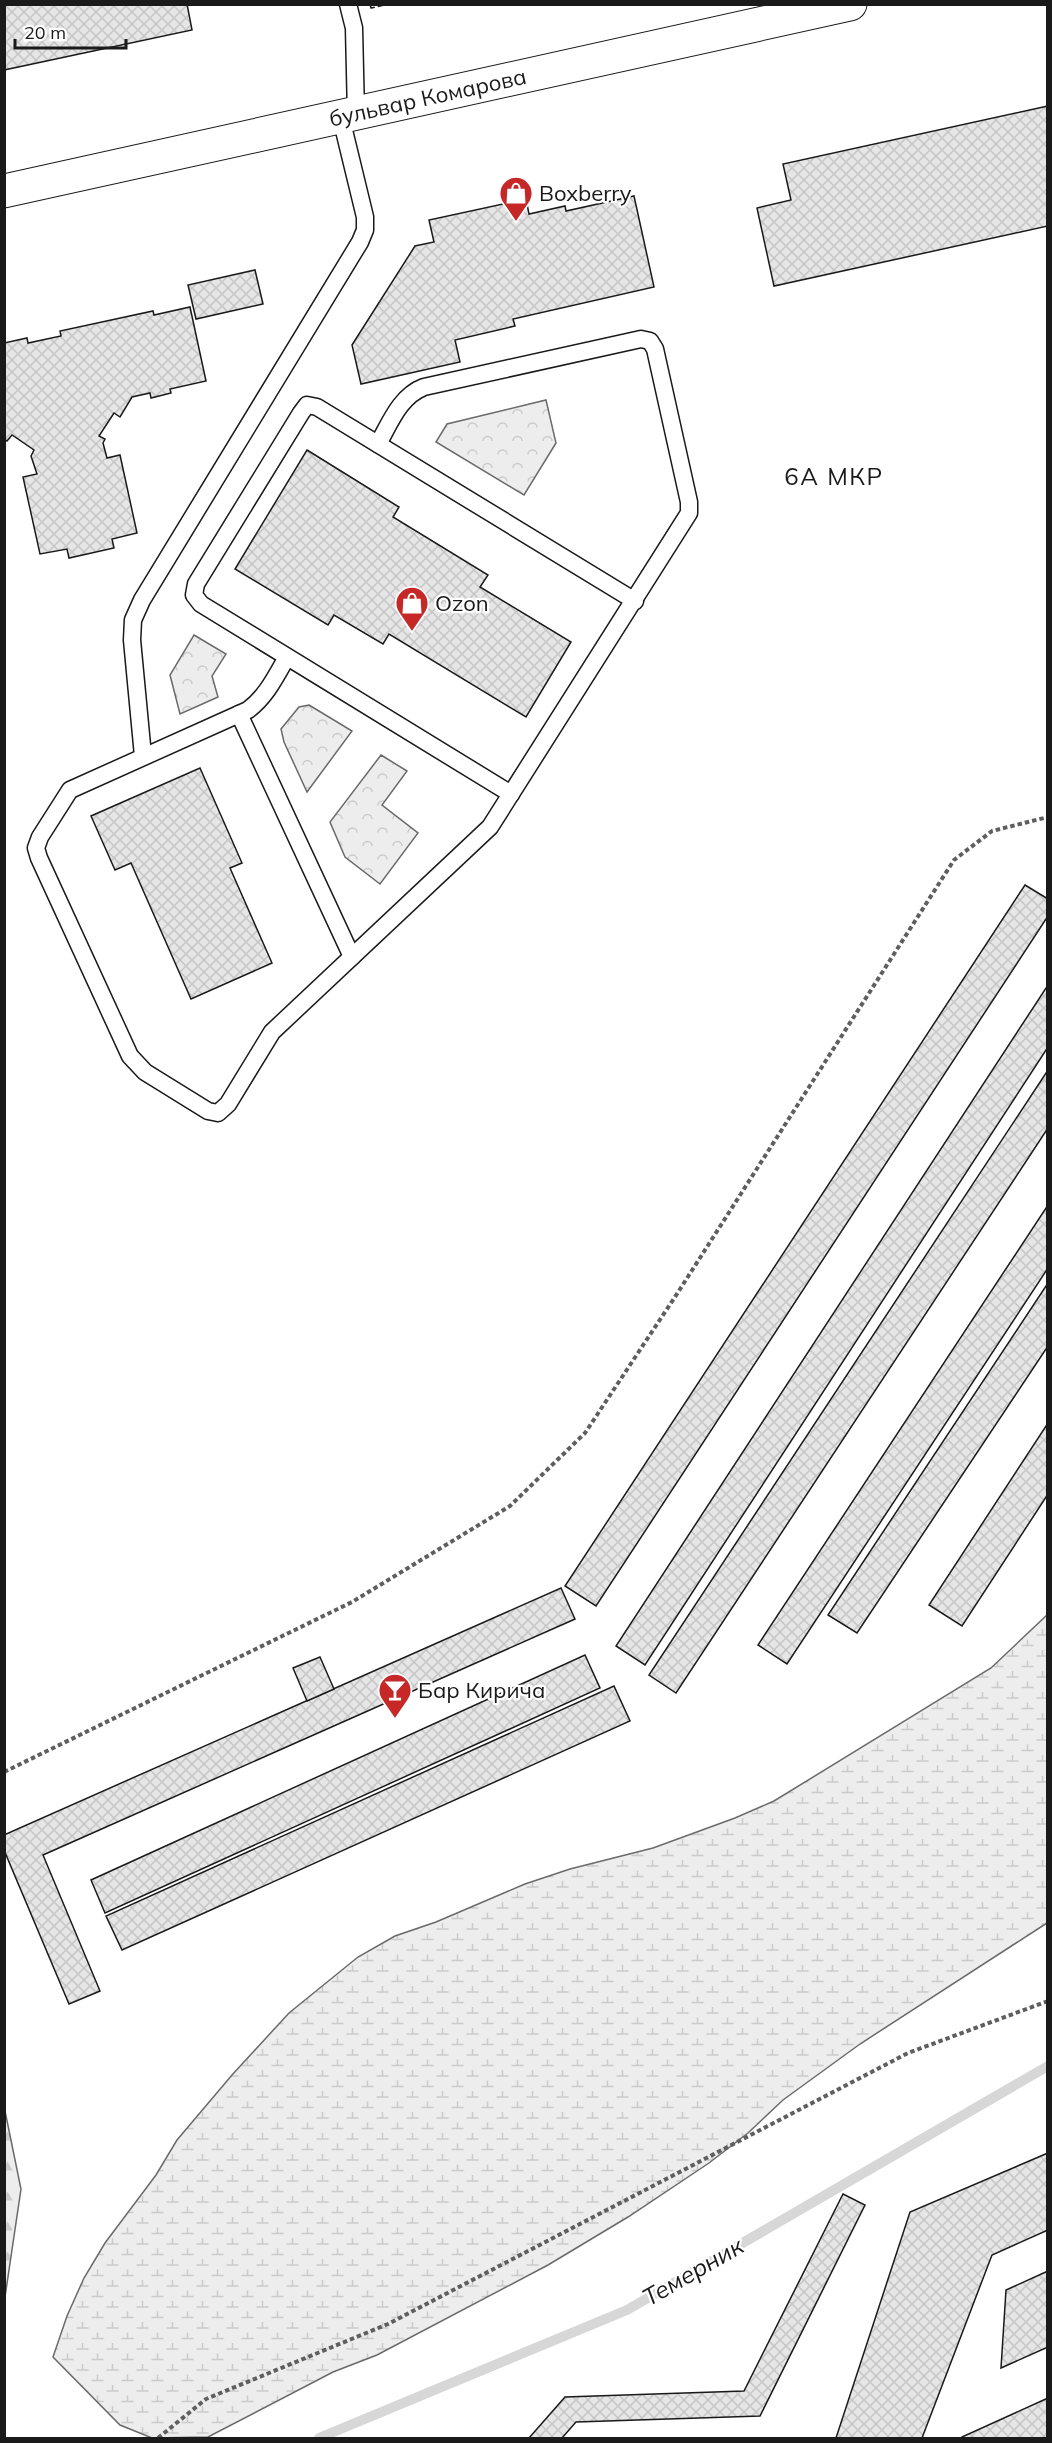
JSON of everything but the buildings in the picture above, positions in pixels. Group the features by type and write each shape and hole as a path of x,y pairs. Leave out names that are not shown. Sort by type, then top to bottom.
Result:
{"street":[{"name":"бульвар Комарова","path":"4,191 850,4"}],"lane":[{"path":"143,756 132,620 360,242 365,230 365,217 349,116 354,28 348,4"},
{"path":"288,657 256,704 239,714 70,790 40,837 36,849 136,1065 208,1110 218,1113 228,1104 272,1032 490,827 689,513 689,502 656,349 650,341 642,339 424,387 412,392 404,400 378,444"},
{"path":"511,794 201,604 194,595 196,584 301,413 307,405 317,407 635,601"},
{"path":"239,714 352,957"}],"path":[{"path":"4,1772 352,1602 510,1506 585,1433 675,1297 954,860 992,831 1047,817"},
{"path":"158,2439 206,2399 388,2324 908,2053 1047,2001"}],"green space":[{"path":"546,400 556,443 524,495 436,442 447,424"},
{"path":"194,635 226,654 212,676 218,697 180,714 170,675"},
{"path":"309,705 352,731 307,792 284,742 281,729 299,707"},
{"path":"381,755 407,771 382,805 418,833 380,884 345,857 330,822"},
{"path":"1047,1615 1047,1923 860,2044 783,2100 748,2133 709,2163 628,2217 548,2265 377,2355 333,2372 208,2437 152,2438 120,2425 53,2357 67,2316 84,2278 105,2243 156,2175 177,2140 289,2013 358,1957 395,1936 436,1922 525,1884 570,1869 653,1848 774,1801 991,1668"},
{"path":"4,2111 21,2189 5,2297"}],"waterway":[{"name":"Темерник","path":"319,2438 627,2310 1048,2066"}],"fence":[{"path":"370,4 371,8 389,4"}],"place":[{"name":"Boxberry","path":"516,222"},
{"name":"Ozon","path":"412,632"},
{"name":"Бар Кирича","path":"395,1719"}],"district":[{"name":"6А МКР","path":"834,477"}]}
